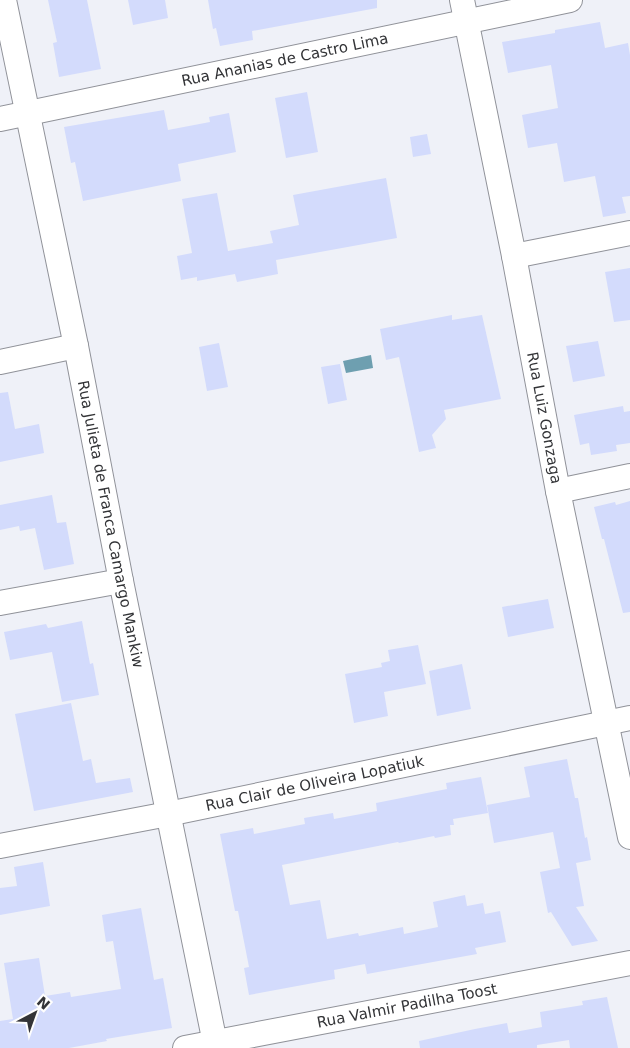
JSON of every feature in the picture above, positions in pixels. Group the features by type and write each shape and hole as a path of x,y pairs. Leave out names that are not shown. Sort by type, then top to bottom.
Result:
{"street":[{"name":"Rua Julieta de Franca Camargo Mankiw","path":"4,0 76,346 121,581 215,1045"},
{"name":"Rua Ananias de Castro Lima","path":"0,119 464,10 570,0"},
{"name":"Rua Luiz Gonzaga","path":"464,10 514,256 558,490 619,720 630,837"},
{"path":"514,256 630,233"},
{"path":"0,362 76,346"},
{"path":"558,490 630,476"},
{"path":"0,603 121,581"},
{"name":"Rua Clair de Oliveira Lopatiuk","path":"0,846 168,814 619,720"},
{"name":"Rua Valmir Padilha Toost","path":"185,1048 215,1045 630,963"}],"water":[{"path":"371,355 373,368 346,373 343,361"}],"building":[{"path":"48,0 87,0 101,69 59,77 53,43 57,42"},
{"path":"128,0 165,0 168,18 133,25"},
{"path":"208,0 377,0 377,8 252,31 253,40 220,46 216,28 213,29"},
{"path":"600,22 605,48 628,43 630,55 630,196 622,197 626,213 603,217 595,176 564,182 557,143 528,148 522,115 558,108 551,65 508,73 502,42 555,33 555,30"},
{"path":"307,92 318,152 286,158 275,98"},
{"path":"164,110 168,130 210,122 209,117 229,113 236,152 178,164 181,181 83,201 75,162 71,163 64,127"},
{"path":"427,134 431,154 413,157 410,137"},
{"path":"386,178 397,238 276,260 278,274 237,282 235,274 197,281 197,277 181,280 177,256 192,253 182,199 217,193 228,251 273,243 270,231 299,225 293,195"},
{"path":"630,268 630,320 614,322 605,272"},
{"path":"452,315 452,320 482,315 501,399 444,410 446,419 432,435 436,448 419,452 399,357 386,360 380,329"},
{"path":"598,341 605,376 573,382 566,346"},
{"path":"219,343 228,387 207,391 199,347"},
{"path":"340,364 347,400 328,404 321,367"},
{"path":"8,392 15,429 39,424 44,453 0,462 0,393"},
{"path":"623,406 624,412 630,411 630,443 616,445 617,451 591,455 589,443 580,445 574,415"},
{"path":"52,495 57,523 66,522 74,564 44,570 35,528 20,531 19,526 0,530 0,505"},
{"path":"630,501 630,612 623,613 594,507 615,502 616,505"},
{"path":"548,599 554,628 508,637 502,607"},
{"path":"82,621 90,664 93,663 99,695 62,702 52,652 10,660 4,632 46,624 48,628"},
{"path":"418,645 426,684 384,692 388,716 354,723 345,674 382,667 381,663 390,661 388,650"},
{"path":"462,664 471,709 437,716 429,671"},
{"path":"71,703 83,761 91,759 96,783 130,778 133,792 34,811 15,714"},
{"path":"567,759 575,798 578,798 591,860 576,863 584,906 576,907 598,941 572,946 551,912 548,913 540,872 560,868 553,832 494,843 487,805 530,797 524,767"},
{"path":"481,777 488,813 453,819 454,825 450,825 451,835 398,842 282,865 290,905 320,900 327,939 358,933 359,936 403,927 404,934 438,927 433,902 465,895 467,906 483,903 485,914 500,911 506,942 475,948 477,954 367,974 365,964 334,970 335,979 249,995 244,968 249,967 238,911 235,911 220,834 253,828 254,834 305,824 304,818 333,813 334,819 377,811 376,803 447,789 446,783"},
{"path":"43,862 50,906 0,915 0,888 17,886 14,867"},
{"path":"141,908 154,980 163,978 172,1028 106,1039 107,1041 69,1048 0,1048 0,1021 13,1019 4,963 39,958 45,996 70,992 71,997 121,989 113,941 106,942 102,915"},
{"path":"607,997 618,1048 570,1048 569,1040 537,1045 537,1048 420,1048 419,1041 507,1023 509,1033 542,1027 540,1012 583,1005 582,1001"}]}
